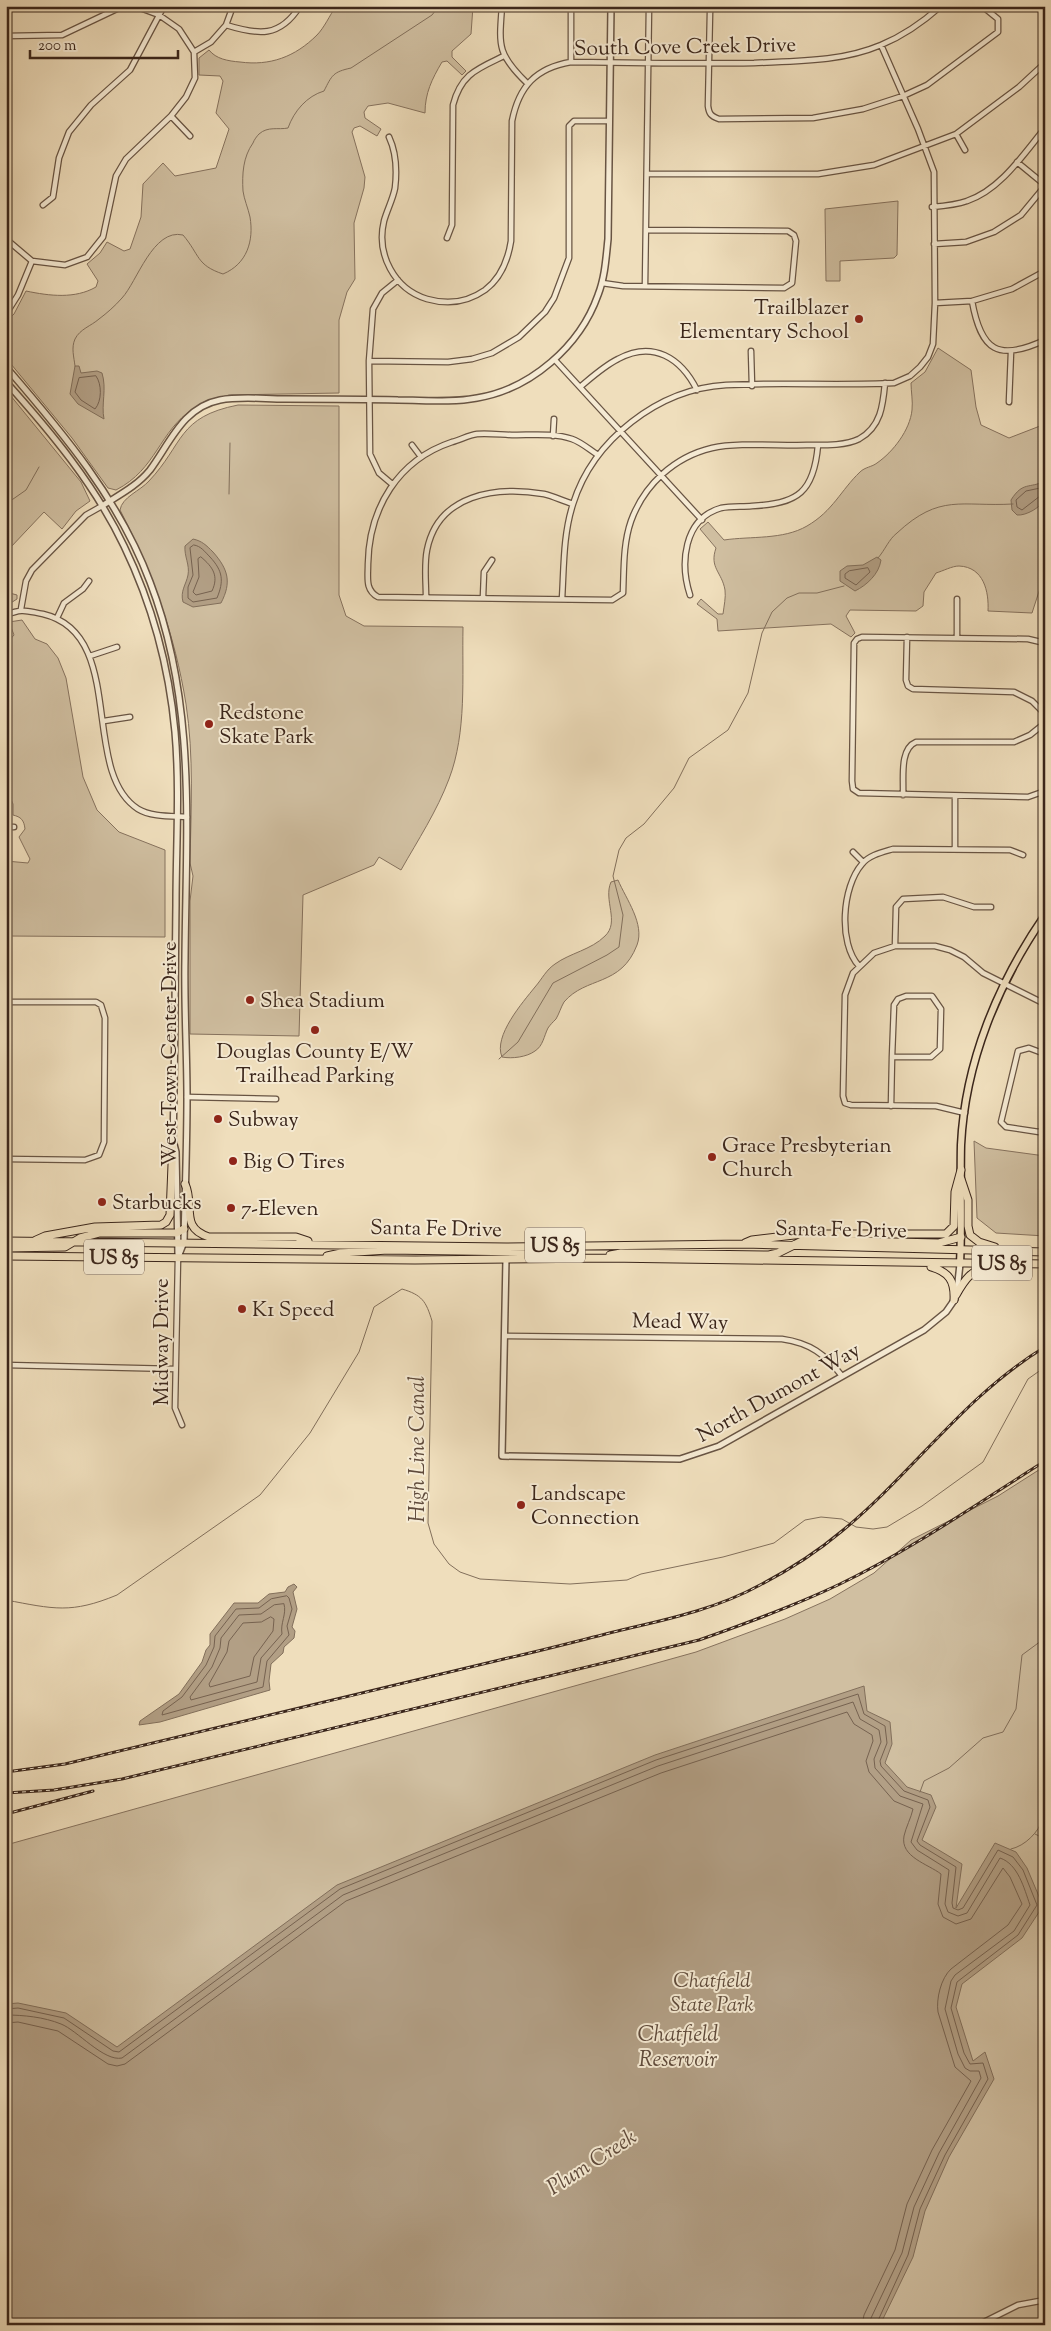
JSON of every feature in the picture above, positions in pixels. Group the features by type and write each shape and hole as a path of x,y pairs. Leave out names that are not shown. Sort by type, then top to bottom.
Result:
{"highway":[{"path":"34,1241 45,1236 95,1227 152,1227 166,1222 170,1215 173,1140"},
{"path":"743,1244 752,1240 803,1234 944,1234 951,1231 954,1226 955,1192 961,1170"},
{"path":"961,1179 968,1200 970,1235 979,1242 1005,1250"},
{"path":"185,1184 190,1194 190,1221 193,1228 202,1235 208,1237 296,1238 318,1244"},
{"path":"6,1248 53,1249 65,1247 74,1241 99,1233 176,1233 184,1229"},
{"path":"592,1258 621,1253 769,1255 778,1253 804,1240 939,1243 961,1237"},
{"name":"Santa Fe Drive","path":"6,1242 74,1241 536,1246 743,1244 1045,1252"},
{"path":"315,1259 341,1253 388,1250 528,1252 532,1251 536,1246"},
{"name":"Santa Fe Drive","path":"6,1256 315,1259 592,1258 918,1264 1045,1264"},
{"path":"918,1264 941,1270 949,1275 953,1284 955,1298"},
{"path":"955,1298 964,1280 973,1271 1008,1264"}],"main road":[{"path":"960,1264 961,1170 965,1113 981,1042 1003,984 1028,939 1045,915"}],"street":[{"path":"43,204 53,197 59,158 69,132 91,105 130,70 164,6"},
{"path":"194,52 211,42 226,25 233,6"},
{"path":"226,25 250,33 270,31 285,24 300,6"},
{"path":"502,6 499,40 504,56 527,83"},
{"path":"571,6 571,62"},
{"path":"21,609 26,581 32,570 86,515 134,485 149,470 178,426 192,414 213,403 239,399 453,401 478,398 512,388 555,360 573,340 588,318 602,283 608,239 611,6"},
{"path":"645,286 646,64 649,6"},
{"path":"804,6 712,8 710,12 708,112 713,117 719,119 827,117 863,109 903,96 927,85 947,72 998,32 998,19 982,6"},
{"name":"South Cove Creek Drive","path":"389,136 395,149 395,189 384,222 382,242 387,265 398,280 424,298 450,302 462,301 475,296 487,288 504,267 511,241 512,121 515,105 527,83 542,71 556,65 571,62 709,64 811,61 832,58 880,45 923,22 941,6"},
{"path":"6,36 62,35 121,7 140,8 159,15 179,29 194,52 195,78 186,97 171,116 126,159 116,176 103,237 87,257 65,265 32,261 6,239"},
{"path":"562,598 565,540 573,504 584,478 598,455 620,430 656,406 697,390 725,385 894,383 910,376 928,357 932,344 934,304 932,207 934,172 880,45"},
{"path":"447,238 452,225 453,105 457,91 468,75 504,56"},
{"path":"647,174 818,174 874,165 956,134 1019,87 1045,62"},
{"path":"171,116 190,136"},
{"path":"368,361 448,362 472,359 506,346 530,328 554,298 568,258 570,126 574,121 609,121"},
{"path":"932,207 965,202 981,195 998,182 1045,128"},
{"path":"956,134 965,150"},
{"path":"934,244 966,242 994,232 1021,215 1045,185 1017,162"},
{"path":"602,283 623,286 784,288 792,284 796,241 794,235 788,231 646,230"},
{"path":"6,314 18,295 32,261"},
{"path":"934,304 972,301 1012,290 1045,270"},
{"path":"392,484 379,472 370,454 368,361 372,309 382,293 398,280"},
{"path":"972,301 976,323 983,337 996,348 1011,352 1045,340"},
{"path":"580,387 618,358 635,352 651,351 665,354 677,361 689,374 697,390"},
{"path":"751,351 752,386"},
{"path":"1010,402 1011,352"},
{"path":"555,360 702,520"},
{"name":"West Town Center Drive","path":"6,367 73,447 110,501 132,539 150,582 175,663 186,743 187,817 185,983 187,1098 184,1229 178,1257"},
{"name":"West Town Center Drive","path":"6,382 63,449 102,506 124,546 146,599 165,664 175,733 177,817 173,1140 176,1152 176,1233 180,1242"},
{"path":"598,455 572,439 553,436 476,434 444,445 422,457 410,465 392,484 380,504 372,528 368,557 368,587 371,593 378,597 426,596 612,600 623,593 626,546 631,522 644,494 660,475 687,457 712,448 818,445 858,440 868,433 882,411 885,383"},
{"path":"553,436 554,419"},
{"path":"412,445 422,457"},
{"path":"690,595 685,579 684,552 691,532 702,520 722,508 773,506 795,498 811,480 816,466 818,445"},
{"path":"426,596 426,552 430,537 440,519 456,505 479,494 506,493 544,494 573,504"},
{"path":"483,597 484,572 492,560"},
{"path":"57,618 64,603 83,589 90,581"},
{"path":"957,599 957,637"},
{"path":"6,615 21,609 57,618 80,638 90,656 104,721 111,774 121,791 137,809 151,814 187,817"},
{"path":"1045,643 1028,639 957,637 862,637 857,639 854,643 853,789 859,793 955,797 1028,797 1045,791"},
{"path":"907,637 906,680 908,686 913,689 1014,692 1032,700 1045,714"},
{"path":"90,656 117,647"},
{"path":"104,721 130,717"},
{"path":"903,795 905,752 910,745 916,742 1014,742 1030,735 1045,722"},
{"path":"955,797 955,849"},
{"path":"6,827 14,827"},
{"path":"859,966 854,960 847,944 846,902 852,879 863,862 878,853 893,849 1010,850 1023,855"},
{"path":"853,852 863,862"},
{"path":"895,946 896,907 903,899 943,898 974,907 991,907"},
{"path":"965,1113 936,1106 851,1105 845,1103 843,1096 845,995 849,982 859,966 874,953 895,946 936,946 964,957 983,974 1045,1004"},
{"path":"891,1106 892,1057 894,1005 898,999 906,996 932,996 941,1009 940,1049 932,1057 892,1057"},
{"path":"6,1002 96,1002 101,1005 105,1018 104,1142 99,1155 85,1160 6,1159"},
{"path":"1045,1054 1028,1048 1018,1050 1001,1122 1006,1127 1039,1132 1045,1128"},
{"path":"187,1098 276,1099"},
{"name":"Midway Drive","path":"178,1257 175,1408 182,1425"},
{"path":"505,1336 506,1259"},
{"path":"955,1298 960,1264"},
{"name":"North Dumont Way","path":"505,1336 502,1456 680,1459 720,1446 924,1330 946,1312 955,1298"},
{"name":"Mead Way","path":"505,1336 782,1339 813,1347 829,1359 842,1376"},
{"path":"6,1365 175,1369"},
{"path":"978,2325 1018,2305 1045,2300"}],"green space":[{"path":"336,6 473,6 471,34 452,51 452,57 466,71 462,75 447,61 442,62 430,86 426,99 425,113 388,103 368,106 364,112 365,118 381,129 377,136 360,126 354,128 352,132 365,177 364,188 354,223 355,279 347,292 339,320 339,393 229,395 206,402 193,409 172,428 141,472 116,490 108,488 72,438 6,358 6,322 14,314 26,291 71,295 96,287 98,281 87,264 100,253 107,242 124,251 130,249 141,217 143,184 163,163 175,176 216,168 229,129 216,113 223,81 220,76 199,75 199,58 209,50 219,57 236,62 262,63 282,58 309,43 325,25"},
{"path":"898,201 897,255 894,258 840,261 840,281 826,281 825,209"},
{"path":"938,348 971,370 976,407 981,425 1009,438 1040,426 1045,402 1045,573 1032,613 988,611 986,589 983,582 974,571 967,567 959,566 936,573 924,592 923,606 916,611 850,610 846,616 855,633 851,637 831,624 718,631 717,619 697,604 701,599 718,614 723,614 725,590 715,565 714,555 716,548 700,529 708,522 724,540 777,536 788,534 807,526 824,514 860,472 883,458 900,440 911,418 911,383 925,372"},
{"path":"6,390 81,482 90,501 76,511 62,529 44,512 10,548 6,555"},
{"path":"238,405 339,406 339,595 346,616 364,626 463,627 461,723 455,761 439,802 401,870 379,857 374,865 303,895 299,1036 190,1034 190,901 193,876 190,863 191,763 189,724 176,653 161,604 132,533 120,510 124,501 149,481 192,425 218,410"},
{"path":"6,592 17,595 17,599 6,606"},
{"path":"22,620 35,639 47,644 58,658 66,678 83,777 97,810 119,832 165,850 165,937 6,936 6,861 28,863 30,859 19,837 25,829 24,823 20,818 13,815 13,804 6,789 6,644 14,635 9,622"},
{"path":"618,880 634,912 639,929 637,945 630,958 613,975 582,988 564,1002 538,1049 528,1055 519,1057 502,1057 500,1049 505,1030 517,1010 552,966 599,941 609,930 611,918 609,889 611,882"},
{"path":"974,1141 986,1148 1045,1156 1045,1236 996,1233 977,1218"},
{"name":"Chatfield Reservoir","path":"1045,1466 1045,2325 6,2325 6,1845 696,1652 785,1619 830,1599 874,1573 911,1540 998,1496"}],"water":[{"path":"75,366 79,366 81,373 97,371 102,373 104,419 78,404 70,394"},
{"path":"1045,481 1045,498 1041,505 1025,514 1017,515 1012,510 1011,500 1015,494 1026,486"},
{"path":"193,539 206,545 218,558 225,570 227,582 221,603 193,607 183,602 183,591 188,571 185,546"},
{"path":"877,557 881,560 878,570 859,589 855,591 840,581 840,571 847,566 863,565"},
{"path":"294,1584 297,1587 293,1592 297,1609 292,1627 295,1631 294,1638 284,1647 283,1653 271,1664 270,1690 160,1722 139,1725 140,1721 179,1694 202,1662 210,1645 210,1634 234,1603 258,1603 269,1594 285,1592 288,1587"},
{"name":"Chatfield Reservoir","path":"864,1686 867,1711 890,1722 892,1744 885,1763 907,1787 931,1795 936,1807 922,1840 962,1864 956,1908 995,1843 1016,1852 1027,1868 1043,1906 1022,1938 962,1984 956,2007 973,2061 985,2052 994,2079 949,2157 925,2211 913,2257 880,2325 6,2325 6,2004 18,2003 66,2013 117,2047 337,1885 655,1755"}],"waterway":[{"path":"75,366 73,346 77,336 114,307 128,290 154,248 163,240 172,235 183,235 203,263 214,271 223,274 238,264 250,243 251,226 243,191 243,172 247,154 256,137 266,130 288,128 302,105 312,96 324,91 334,75 351,68 432,15 439,6"},
{"path":"229,494 230,443"},
{"path":"6,504 26,490 39,467"},
{"path":"878,558 894,535 912,520 926,512 952,505 1013,504"},
{"path":"499,1059 518,1042 553,983 619,947 623,915 613,876 619,850 626,838 644,824 674,788 689,758 728,730 748,693 762,633 772,612 787,598 799,593 817,593 844,586"},
{"name":"High Line Canal","path":"6,1600 37,1606 62,1608 87,1605 117,1595 260,1495 310,1433 359,1352 374,1307 402,1289 419,1296 428,1308 432,1321 428,1523 434,1544 449,1564 460,1572 480,1579 570,1584 627,1580 641,1574 723,1557 774,1543 805,1520 821,1517 842,1519 856,1527 873,1529 887,1527 922,1506 983,1462 1028,1379 1045,1367"},
{"name":"Plum Creek","path":"920,1792 924,1781 949,1768 983,1738 1003,1732 1016,1709 1022,1655 1045,1638"},
{"name":"Plum Creek","path":"1011,1849 1026,1842 1035,1833 1043,1818 1040,1782 1045,1759"},
{"name":"Plum Creek","path":"1035,1834 1045,1839"},
{"name":"Plum Creek","path":"1039,1901 1045,1897"}],"railway":[{"path":"6,1772 65,1764 538,1651 663,1620 729,1600 782,1573 832,1539 892,1485 964,1411 1016,1366 1045,1347"},
{"path":"6,1793 54,1790 122,1779 699,1640 788,1607 866,1571 944,1525 1045,1461"},
{"path":"6,1814 93,1791"}],"place":[{"name":"Trailblazer Elementary School","path":"859,319"},
{"name":"Redstone Skate Park","path":"209,724"},
{"name":"Shea Stadium","path":"250,1000"},
{"name":"Douglas County E/W Trailhead Parking","path":"315,1030"},
{"name":"Subway","path":"218,1119"},
{"name":"Grace Presbyterian Church","path":"712,1157"},
{"name":"Big O Tires","path":"233,1161"},
{"name":"Starbucks","path":"102,1202"},
{"name":"7-Eleven","path":"231,1208"},
{"name":"K1 Speed","path":"242,1309"},
{"name":"Landscape Connection","path":"521,1505"}],"park label":[{"name":"Chatfield State Park","path":"712,1992"}]}
